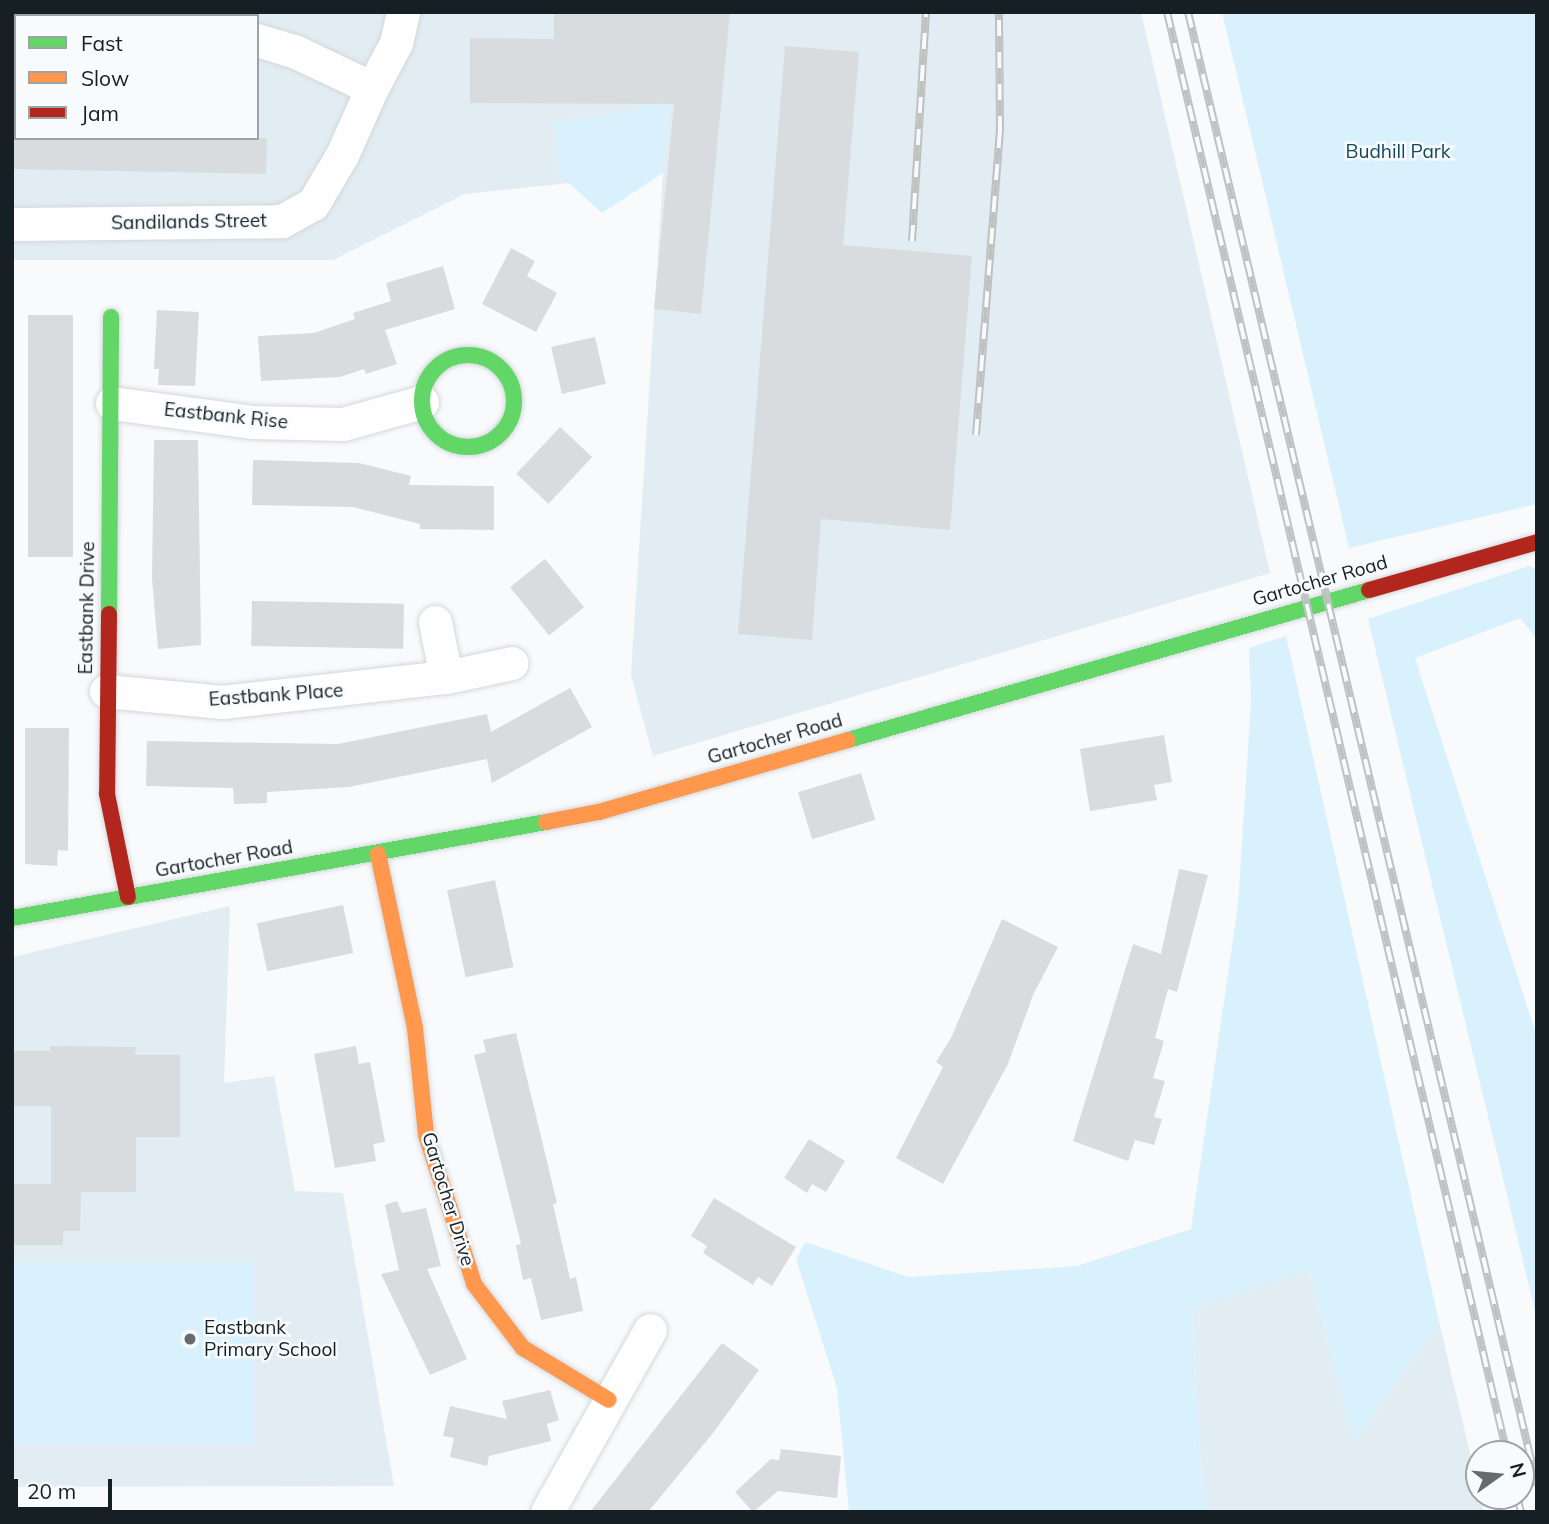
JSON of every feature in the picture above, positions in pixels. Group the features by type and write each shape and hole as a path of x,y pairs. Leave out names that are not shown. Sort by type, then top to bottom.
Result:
{"main road":[{"name":"Eastbank Drive","path":"111,317 107,794 128,897"},
{"path":"468,355 495,364 513,387 515,402 512,418 491,442 461,447 433,432 422,402 424,388 441,364 468,355"},
{"name":"Gartocher Road","path":"12,918 599,812 1537,542"},
{"name":"Gartocher Drive","path":"378,854 415,1028 426,1135 474,1284 523,1348 609,1400"}],"street":[{"name":"Sandilands Street","path":"15,224 282,221 313,204 342,155 396,43 403,12"},
{"path":"259,41 294,51 372,88"},
{"name":"Eastbank Rise","path":"112,403 252,422 343,424 422,402"},
{"path":"435,622 446,677"},
{"name":"Eastbank Place","path":"106,691 222,702 446,677 512,663"},
{"path":"547,1512 650,1330"}],"shaded area":[{"path":"12,12 661,12 664,162 678,12 1141,12 1270,573 653,756 631,675 663,173 465,194 333,260 12,260"},
{"name":"Eastbank Primary School","path":"230,906 224,1083 274,1076 295,1191 343,1193 394,1486 12,1487 12,957"},
{"path":"1309,1270 1354,1441 1439,1322 1467,1440 1465,1510 1484,1512 1209,1512 1202,1487 1192,1309"}],"green space":[{"path":"642,12 678,12 663,173 602,213 559,174 554,122 640,110"},
{"name":"Budhill Park","path":"1222,12 1537,12 1537,504 1349,548"},
{"path":"1529,566 1537,570 1537,639 1520,618 1415,658 1537,1037 1537,1319 1368,619"},
{"path":"1286,636 1439,1322 1354,1442 1309,1270 1192,1309 1202,1486 1209,1512 849,1512 837,1388 796,1259 805,1242 908,1277 1077,1266 1191,1229 1238,905 1251,703 1249,648"},
{"path":"12,1262 254,1262 254,1444 12,1444"}],"building":[{"path":"554,12 730,12 701,314 654,309 674,104 470,103 470,38 554,39"},
{"path":"785,46 859,52 843,245 972,256 950,530 821,519 812,640 738,634"},
{"path":"12,138 267,138 266,174 12,169"},
{"path":"511,248 535,261 527,276 557,293 536,332 482,304"},
{"path":"443,266 455,309 385,330 397,364 366,374 364,369 340,377 261,381 258,336 314,333 355,319 353,313 391,301 386,283"},
{"path":"157,310 199,312 195,386 158,385 159,369 154,369"},
{"path":"28,315 73,315 73,557 28,557"},
{"path":"595,337 606,384 562,394 551,347"},
{"path":"560,427 592,457 549,504 516,474"},
{"path":"154,440 198,440 201,645 158,649 152,578"},
{"path":"253,460 359,463 411,476 409,485 494,486 494,530 420,529 420,524 353,507 252,505"},
{"path":"545,559 584,607 549,636 510,587"},
{"path":"252,601 404,604 403,649 251,646"},
{"path":"570,688 592,727 492,783 487,759 349,787 267,792 267,803 234,804 233,788 146,786 147,741 338,744 487,714 491,732"},
{"path":"25,728 69,728 68,851 58,850 57,866 25,864"},
{"path":"1164,735 1172,782 1154,785 1157,800 1090,811 1080,749"},
{"path":"861,773 875,820 812,839 798,792"},
{"path":"1179,869 1208,875 1177,992 1168,989 1155,1038 1164,1041 1153,1078 1165,1081 1154,1117 1162,1119 1154,1145 1135,1140 1128,1161 1073,1141 1133,944 1161,954"},
{"path":"495,880 514,967 466,977 447,890"},
{"path":"343,905 353,953 267,971 257,923"},
{"path":"1002,919 1058,947 1033,995 1008,1064 943,1184 896,1158 943,1067 936,1062 951,1038"},
{"path":"516,1033 557,1203 553,1204 570,1279 576,1277 583,1311 541,1320 531,1278 523,1280 516,1245 521,1244 474,1055 486,1052 483,1040"},
{"path":"50,1046 136,1047 135,1055 180,1055 180,1137 136,1137 136,1192 81,1192 80,1231 63,1231 63,1245 12,1245 12,1184 51,1184 51,1106 12,1106 12,1051 50,1051"},
{"path":"356,1046 359,1064 370,1062 385,1142 373,1144 376,1161 335,1168 314,1054"},
{"path":"809,1139 845,1161 826,1192 812,1184 807,1193 784,1178"},
{"path":"714,1198 796,1247 772,1286 758,1277 753,1285 703,1253 707,1246 691,1236"},
{"path":"397,1201 402,1213 426,1208 441,1266 427,1269 467,1359 430,1375 381,1274 399,1270 385,1205"},
{"path":"722,1343 759,1370 713,1433 648,1512 590,1512"},
{"path":"550,1390 559,1420 547,1424 551,1441 489,1456 487,1466 450,1457 454,1438 443,1436 450,1406 507,1419 502,1401"},
{"path":"781,1449 841,1456 837,1498 778,1491 753,1512 735,1492 771,1459 779,1460"}],"railway":[{"path":"912,241 926,12"},
{"path":"976,435 1000,132 999,12"},
{"path":"1167,12 1504,1440"},
{"path":"1188,12 1537,1485"}],"traffic: fast":[{"path":"109,614 111,317"},
{"path":"468,355 486,359 500,369 510,383 514,401 510,419 500,433 486,443 468,447 450,443 436,433 426,419 422,401 426,383 436,369 450,359 468,355"},
{"path":"848,740 1369,590"},
{"path":"12,918 546,822"}],"traffic: slow":[{"path":"546,822 599,812 848,740"},
{"path":"378,854 415,1028 426,1135 474,1284 523,1348 609,1400"}],"traffic: jam":[{"path":"1369,590 1537,542"},
{"path":"109,614 107,794 128,897"}],"place":[{"name":"Eastbank Primary School","path":"190,1339"}]}
